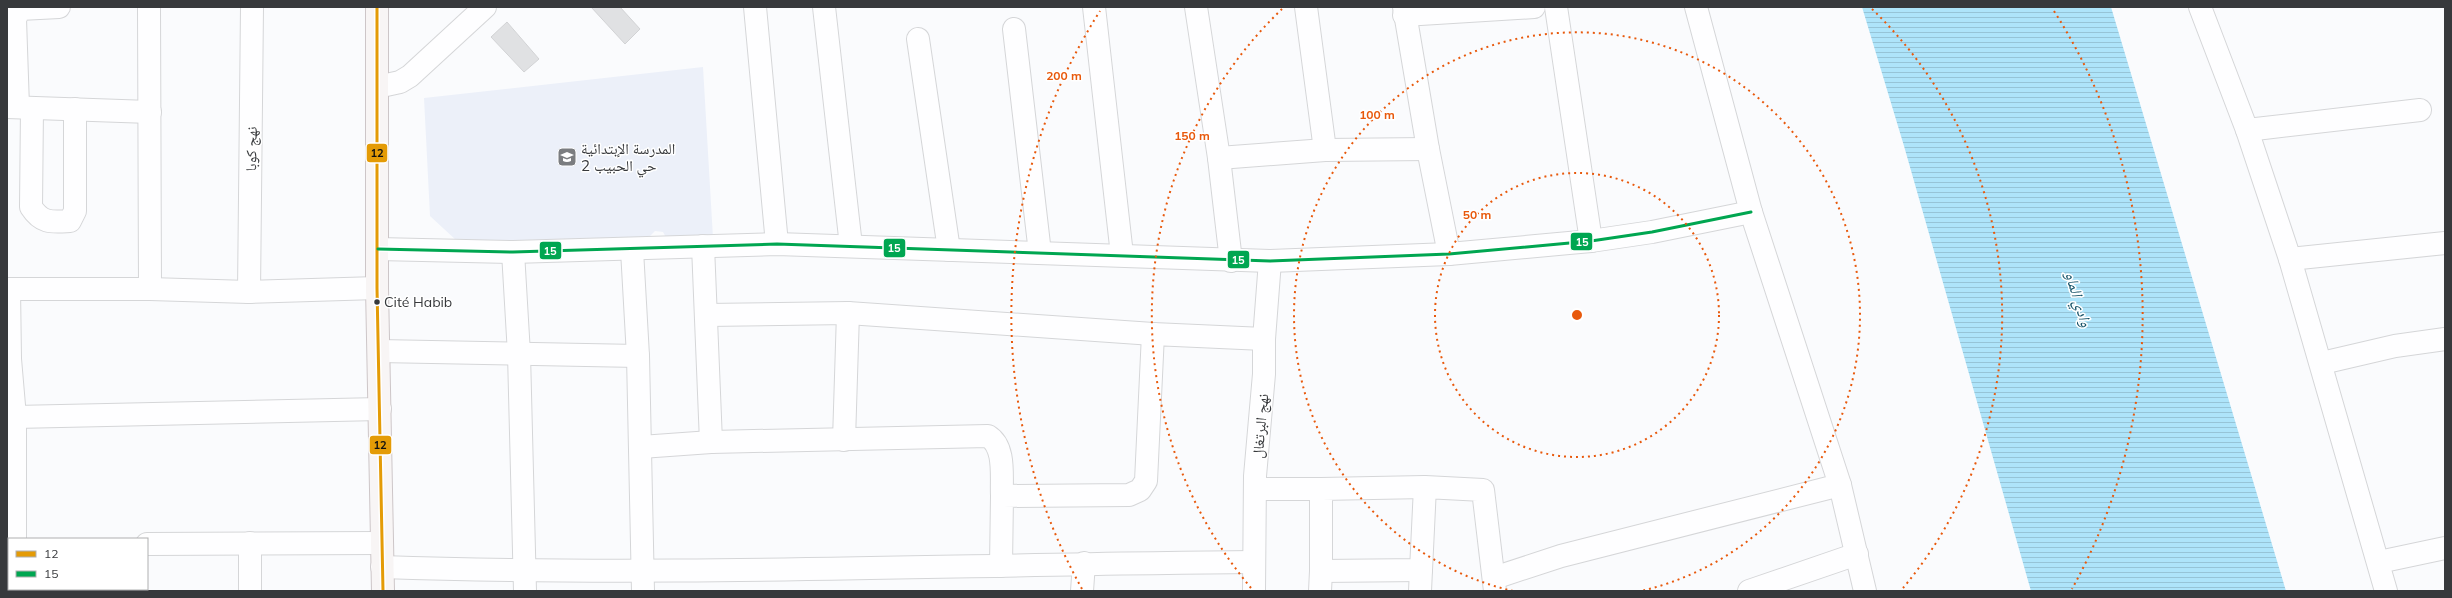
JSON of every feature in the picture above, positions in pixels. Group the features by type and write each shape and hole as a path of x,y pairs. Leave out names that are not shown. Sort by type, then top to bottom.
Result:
{"main road":[{"path":"376,7 377,288 383,591"}],"street":[{"path":"59,7 20,9 15,19 19,107 31,208 37,216 46,222 70,221 75,211 75,109"},
{"path":"149,7 150,289"},
{"name":"نهج كوبا","path":"249,292 252,7"},
{"path":"377,87 400,82 410,76 485,7"},
{"path":"755,7 777,244"},
{"path":"824,7 851,246"},
{"path":"1094,7 1122,255"},
{"path":"1196,7 1219,158 1231,261"},
{"path":"1306,7 1325,150"},
{"path":"1449,254 1428,148 1404,11 1534,7"},
{"path":"1556,7 1591,241"},
{"path":"1696,7 1751,212 1840,485 1866,591"},
{"path":"2200,7 2247,130 2290,259 2380,562 2386,591"},
{"path":"1014,29 1040,253"},
{"path":"918,39 949,250"},
{"path":"19,107 150,112"},
{"path":"2247,130 2420,110"},
{"path":"1219,158 1325,150 1428,148"},
{"path":"378,249 512,252 632,250 777,244 1122,255 1231,261 1270,261 1449,254 1591,241 1751,212"},
{"path":"2290,259 2445,243"},
{"path":"703,246 711,442"},
{"path":"632,250 638,356 643,581"},
{"path":"512,252 519,354 525,581"},
{"name":"نهج البرتغال","path":"1254,591 1255,489 1264,374 1264,340 1270,261"},
{"path":"15,538 11,469 15,417 8,359 8,289 150,289 249,292 377,288"},
{"path":"706,315 848,313 1153,334 1264,340"},
{"path":"844,440 848,313"},
{"path":"1002,496 1129,495 1140,490 1146,481 1153,334"},
{"path":"2322,363 2395,346 2445,339"},
{"path":"379,351 638,356"},
{"path":"15,417 380,410"},
{"path":"641,447 711,442 988,436 995,441 999,449 1002,496 1001,566"},
{"path":"1255,489 1425,487 1483,490 1494,584 1561,556 1840,485"},
{"path":"1321,489 1320,581 1420,580 1425,487"},
{"path":"250,543 250,591"},
{"path":"148,544 382,543"},
{"path":"2380,562 2445,548"},
{"path":"1749,591 1857,554"},
{"path":"382,567 525,581 643,581 1084,563 1254,562"},
{"path":"1082,591 1084,563"}],"shaded area":[{"name":"المدرسة الإبتدائية حي الحبيب 2","path":"703,67 713,238 667,239 663,232 655,231 648,238 457,241 430,216 424,98"}],"water":[{"name":"وادي الماو","path":"1862,7 2111,7 2286,591 2031,591 1904,146"}],"building":[{"path":"591,7 620,7 640,29 625,44"},
{"path":"507,22 539,59 524,72 491,37"}],"transit line":[{"name":"12","path":"377,7 377,288 383,591"},
{"name":"15","path":"378,249 513,252 777,244 1270,261 1449,254 1591,241 1652,232 1751,212"}],"place":[{"name":"المدرسة الإبتدائية حي الحبيب 2","path":"567,157"},
{"name":"Cité Habib","path":"377,302"}]}
